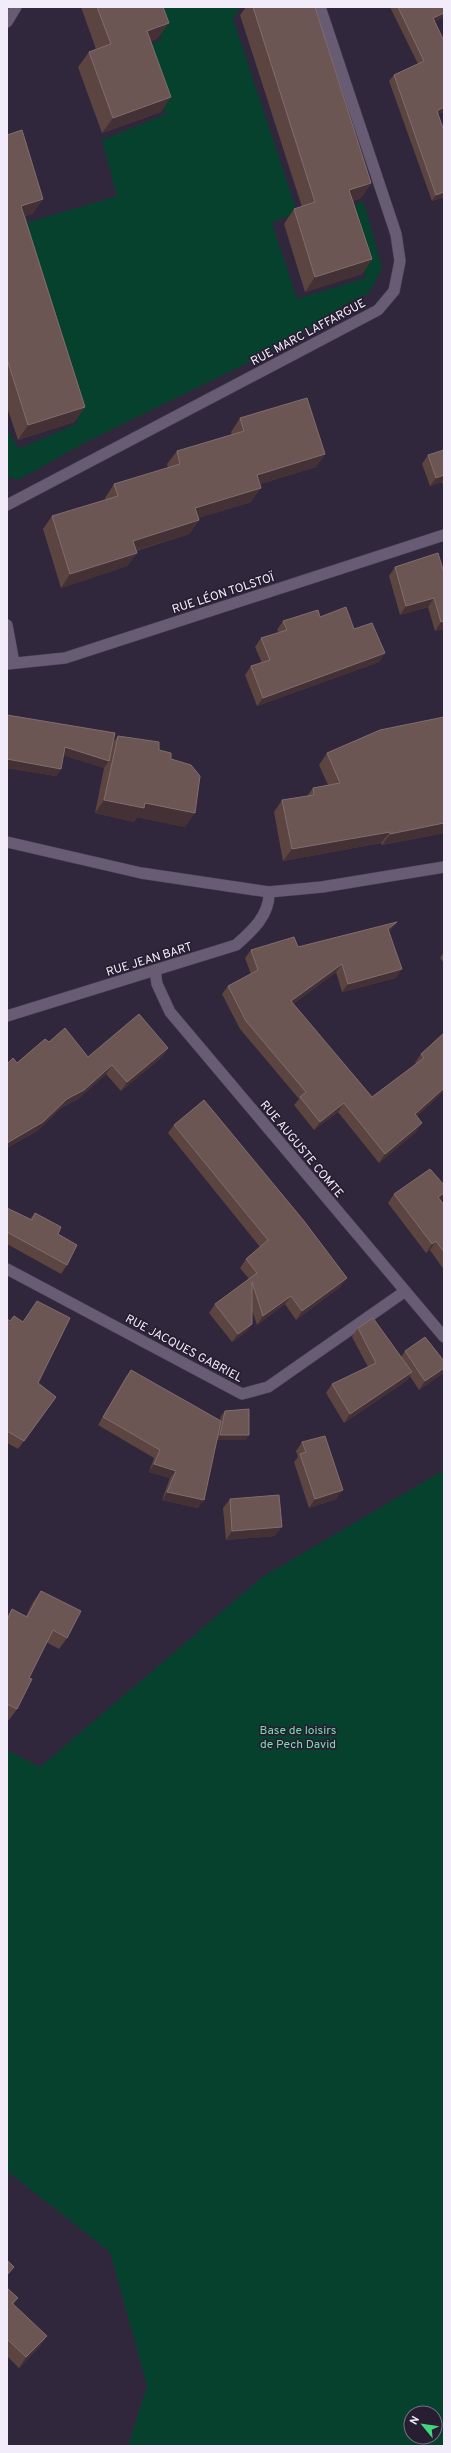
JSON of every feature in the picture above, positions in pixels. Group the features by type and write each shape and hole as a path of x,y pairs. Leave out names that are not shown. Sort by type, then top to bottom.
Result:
{"street":[{"path":"7,22 16,7"},
{"name":"RUE MARC LAFFARGUE","path":"7,505 378,310 394,291 400,261 396,234 320,7"},
{"name":"RUE LÉON TOLSTOÏ","path":"11,664 65,658 444,535"},
{"path":"7,624 11,664"},
{"path":"7,842 141,873 269,892 322,887 444,867"},
{"name":"RUE JEAN BART","path":"7,1016 236,945 254,929 269,901 269,892"},
{"name":"RUE AUGUSTE COMTE","path":"155,970 158,984 170,1012 404,1292 444,1337"},
{"name":"RUE JACQUES GABRIEL","path":"7,1269 242,1394 268,1387 404,1292"}],"green space":[{"path":"151,7 240,7 233,19 297,212 272,223 297,299 366,278 345,207 364,202 382,268 369,293 346,304 288,343 84,443 18,480 7,476 7,429 19,449 78,423 19,225 117,196 102,140 166,114 142,49 162,39"},
{"name":"Base de loisirs de Pech David","path":"444,1470 444,2446 128,2446 147,2386 110,2252 7,2171 7,1750 40,1767 261,1578"}],"building":[{"path":"97,7 163,7 169,23 147,31 171,97 113,118 89,52 111,44"},
{"path":"253,7 315,7 371,183 349,190 372,259 315,277 294,209 315,202"},
{"path":"398,7 444,7 444,13 433,18 444,41 444,107 437,111 444,131 444,192 436,195 394,75 424,61"},
{"path":"22,130 43,199 21,206 85,407 28,425 7,359 7,135"},
{"path":"307,398 325,454 257,475 261,488 195,508 199,520 133,541 137,553 70,574 52,516 118,496 114,484 180,464 177,451 244,431 240,418"},
{"path":"444,450 444,475 436,478 428,455"},
{"path":"438,553 444,573 444,621 441,622 434,598 406,606 395,567"},
{"path":"346,607 354,629 372,623 385,653 263,698 251,666 270,660 261,638 287,630 283,621 318,610 320,617"},
{"path":"7,715 115,733 109,761 65,747 61,769 7,759"},
{"path":"444,717 444,823 390,834 390,832 292,849 282,800 314,795 313,788 340,783 327,753 380,730"},
{"path":"118,736 159,742 159,750 171,753 171,759 191,765 200,776 195,813 145,803 144,808 104,800"},
{"path":"397,922 388,929 402,969 348,984 342,964 291,1001 372,1097 424,1058 421,1054 444,1033 444,1088 415,1114 422,1123 385,1154 344,1103 320,1122 300,1097 306,1092 246,1021 228,986 258,970 251,950 294,937 298,947"},
{"path":"139,1014 168,1048 127,1082 112,1065 84,1090 67,1099 43,1122 7,1143 7,1064 13,1058 17,1063 45,1039 49,1042 65,1028 88,1057"},
{"path":"204,1100 304,1221 347,1278 302,1311 291,1296 263,1316 252,1282 252,1324 238,1334 215,1304 257,1273 246,1259 268,1240 174,1125"},
{"path":"430,1169 444,1185 444,1193 438,1197 444,1205 444,1252 436,1241 432,1244 394,1194"},
{"path":"7,1208 32,1220 35,1213 61,1227 58,1234 77,1245 67,1265 7,1232"},
{"path":"37,1301 70,1318 38,1383 56,1397 24,1441 7,1431 7,1319 10,1321 14,1316 23,1322"},
{"path":"373,1318 412,1372 350,1414 332,1384 376,1363 358,1328"},
{"path":"425,1337 444,1361 444,1368 425,1381 405,1351"},
{"path":"131,1370 221,1421 204,1500 167,1492 176,1471 154,1464 160,1450 103,1417"},
{"path":"249,1409 249,1435 220,1435 225,1411"},
{"path":"325,1436 343,1490 315,1499 300,1454 306,1452 302,1442"},
{"path":"279,1495 282,1527 232,1531 230,1499"},
{"path":"41,1591 81,1611 67,1638 53,1630 29,1678 32,1679 17,1709 7,1704 7,1620 12,1609 27,1617"},
{"path":"7,2260 14,2267 7,2275"},
{"path":"7,2288 18,2298 12,2303 47,2336 26,2357 7,2339"}]}
